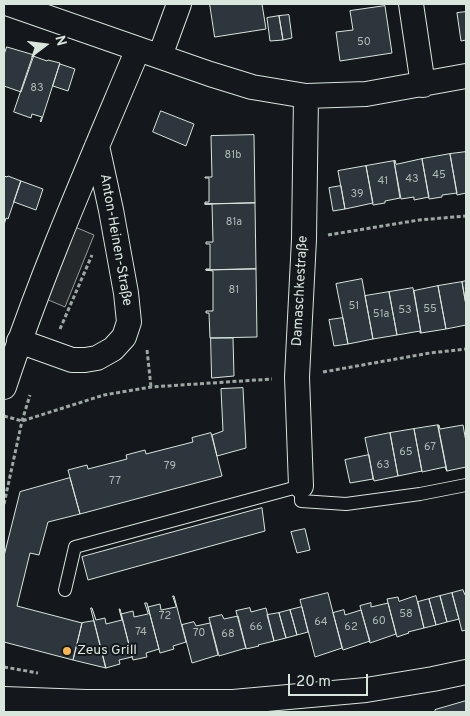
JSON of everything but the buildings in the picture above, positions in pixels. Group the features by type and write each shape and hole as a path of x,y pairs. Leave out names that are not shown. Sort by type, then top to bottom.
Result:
{"street":[{"path":"9,4 210,74 252,87 306,96 366,94 466,76"},
{"path":"149,53 179,4"},
{"path":"411,4 422,85"},
{"name":"Anton-Heinen-Straße","path":"4,387 19,341 97,146 149,53"},
{"name":"Damaschkestraße","path":"301,486 297,377 304,239 306,96"},
{"name":"Anton-Heinen-Straße","path":"19,341 72,360 85,360 97,358 113,350 124,337 129,322 126,294 97,146"},
{"path":"4,699 86,702 233,702 366,690 466,672"}],"lane":[{"path":"65,590 75,547 301,486 301,501 346,504 420,494 466,485"}],"path":[{"path":"304,239 419,220 466,216"},
{"path":"4,416 22,421 104,395 151,387 297,377 430,353 466,349"}],"shaded area":[{"path":"75,227 94,235 65,307 46,299"}],"place":[{"name":"Zeus Grill","path":"67,651"}]}
